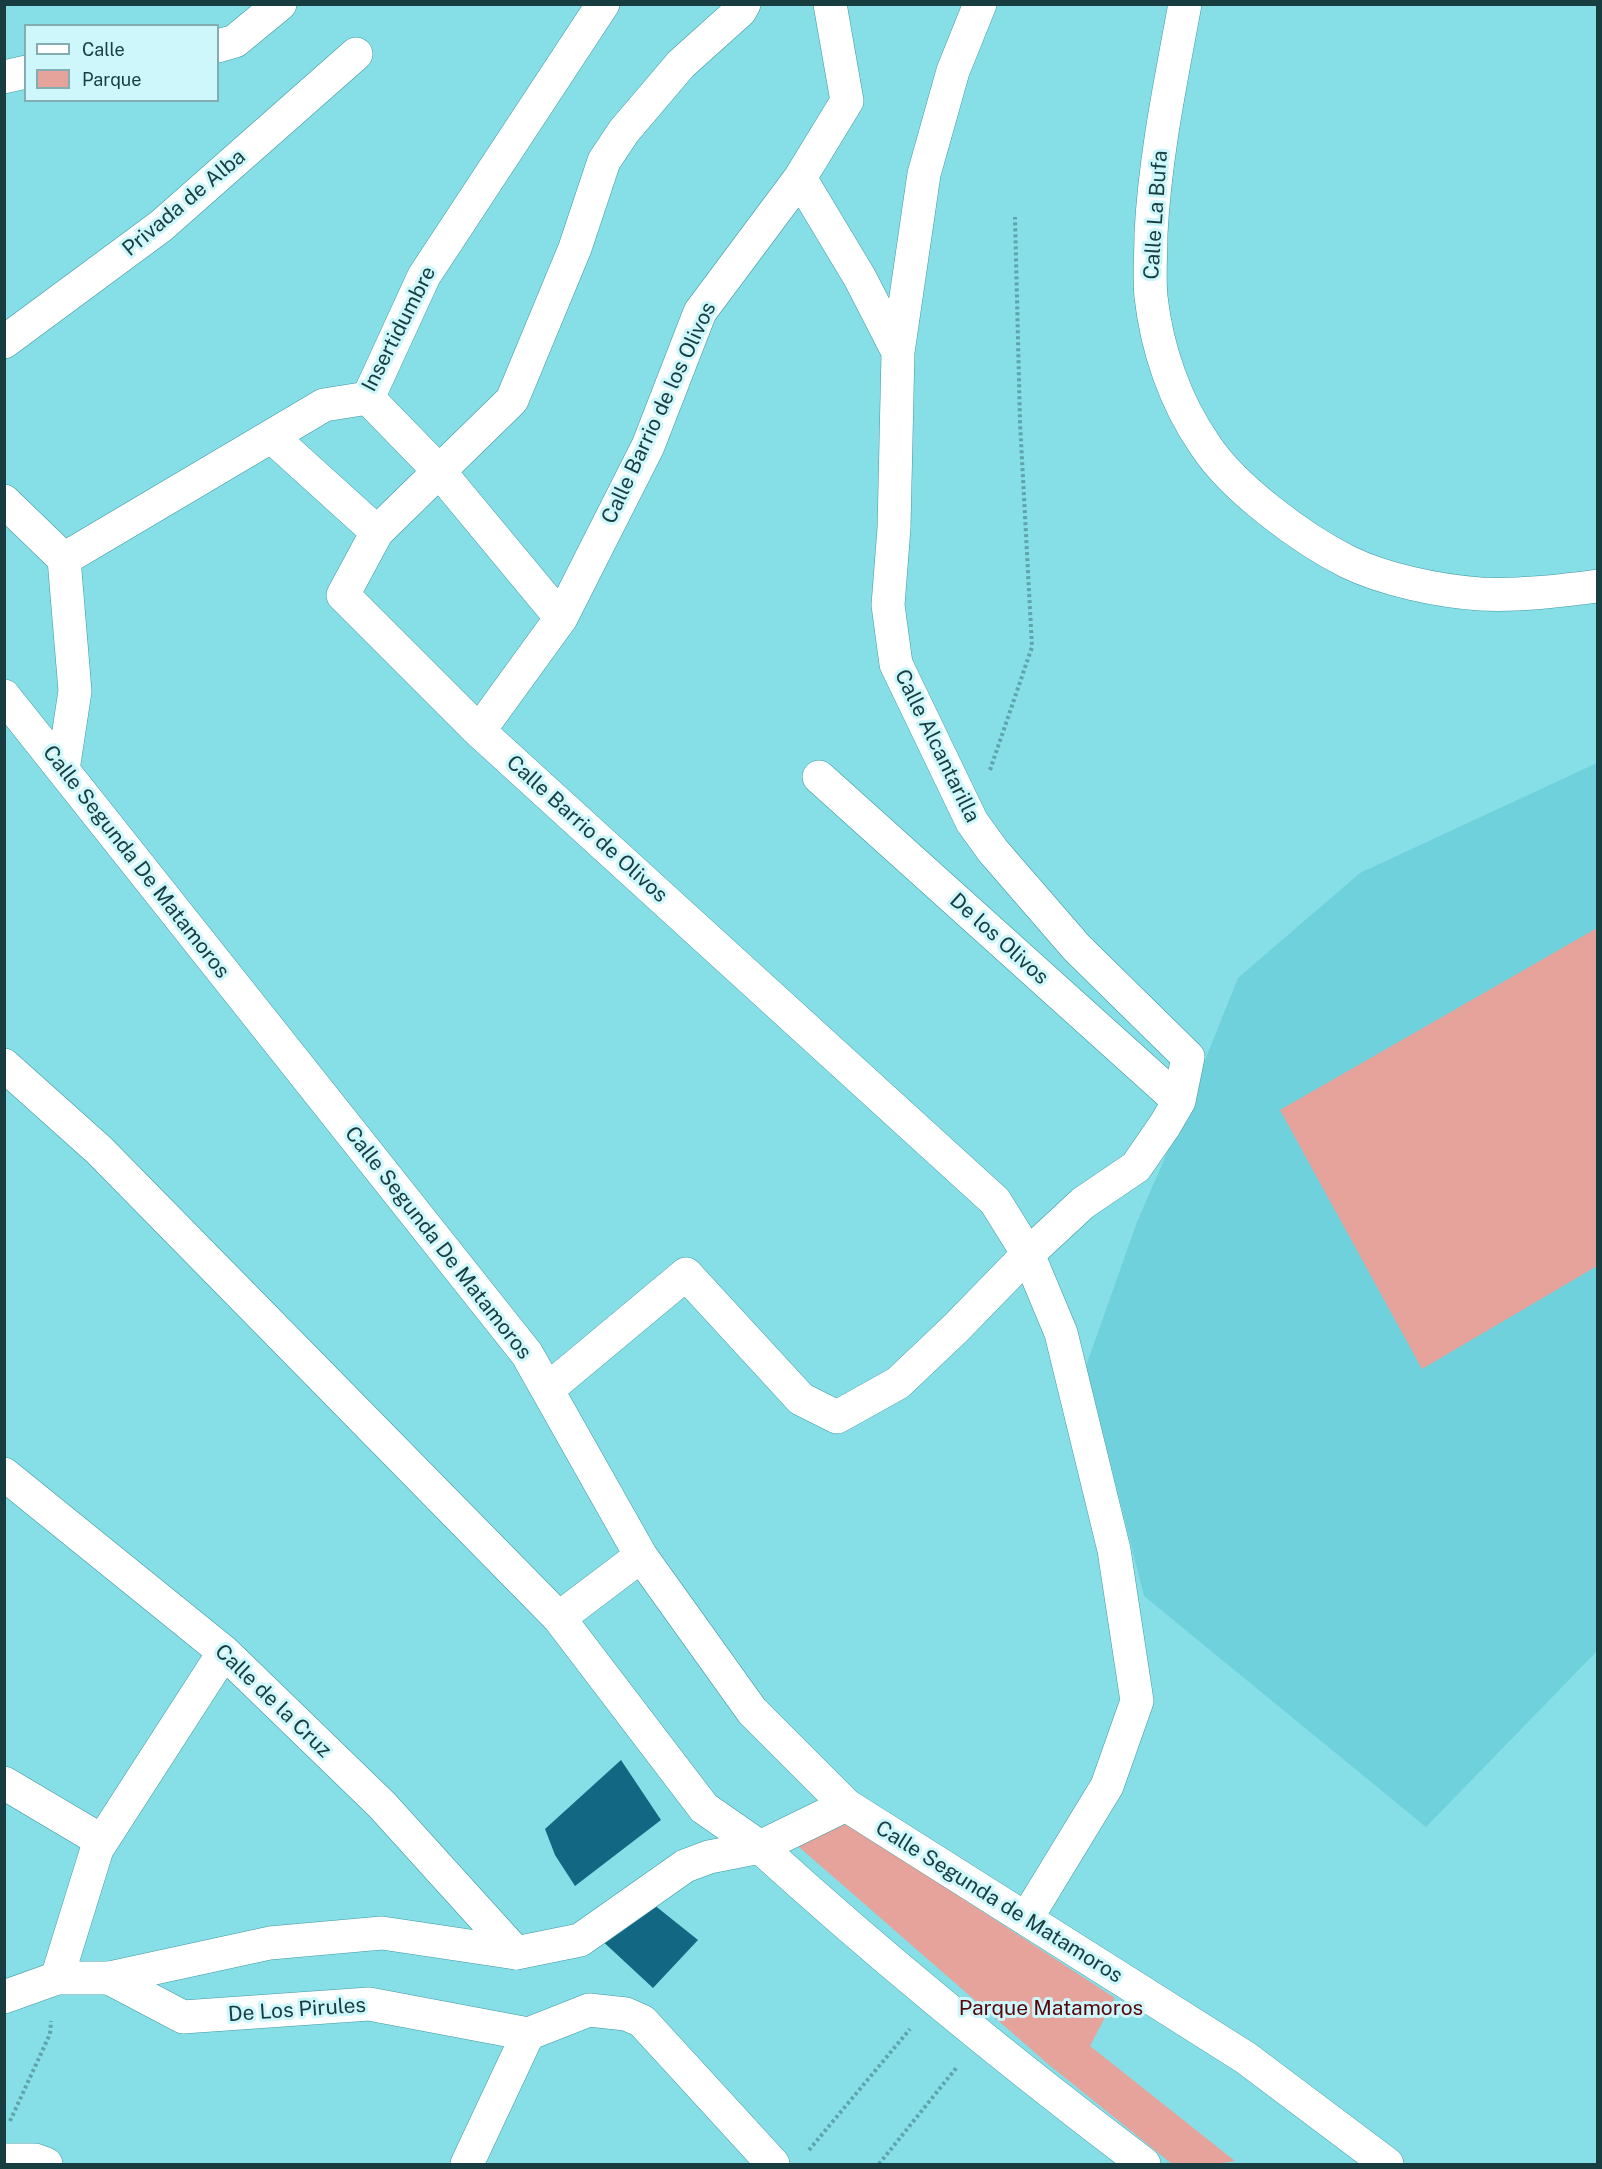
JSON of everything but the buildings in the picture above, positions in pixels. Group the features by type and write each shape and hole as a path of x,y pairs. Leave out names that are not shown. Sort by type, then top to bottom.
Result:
{"street":[{"path":"219,46 235,41 280,4"},
{"name":"Insertidumbre","path":"64,559 324,405 368,398 424,276 603,4"},
{"path":"272,437 377,532 512,400 575,248 604,161 624,131 681,64 740,11 744,4"},
{"name":"Calle Barrio de los Olivos","path":"479,731 561,618 648,446 700,312 800,178 847,101 830,4"},
{"name":"Calle Alcantarilla","path":"980,4 953,71 924,174 898,352 894,528 888,605 896,664 972,822 993,851 1077,948 1188,1057 1179,1101"},
{"name":"Calle La Bufa","path":"1185,4 1164,118 1153,207 1151,297 1171,381 1205,446 1233,478 1263,504 1305,536 1348,562 1397,579 1478,594 1539,594 1598,586"},
{"name":"Privada de Alba","path":"4,342 161,226 356,54"},
{"path":"4,77 24,72"},
{"path":"800,178 860,278 898,352"},
{"path":"368,398 439,471 561,618"},
{"path":"4,501 64,559 75,691 63,770"},
{"name":"Calle Barrio de Olivos","path":"377,532 343,596 479,731 995,1201 1028,1254 1061,1333 1070,1367 1114,1550 1137,1701 1107,1786 1026,1919"},
{"name":"Calle Segunda De Matamoros","path":"4,696 527,1354 641,1556 752,1711 846,1805"},
{"name":"De los Olivos","path":"819,777 1179,1101"},
{"path":"4,1065 99,1150 559,1618 704,1808 760,1848 811,1894 1053,2096 1144,2164"},
{"path":"548,1389 686,1274 801,1399 837,1417 898,1383 955,1329 1028,1254 1083,1203 1136,1167 1179,1101"},
{"name":"Calle de la Cruz","path":"4,1474 224,1652 382,1805 516,1953"},
{"path":"559,1618 641,1556"},
{"path":"57,1978 97,1850 224,1652"},
{"path":"4,1782 102,1841"},
{"path":"4,1997 57,1978 108,1978 270,1943 382,1933 516,1953 580,1940 685,1866 709,1857 760,1848 846,1805"},
{"name":"Calle Segunda de Matamoros","path":"846,1805 1246,2058 1388,2164"},
{"name":"De Los Pirules","path":"108,1978 183,2018 369,2004 528,2034"},
{"path":"467,2164 528,2034 589,2010 626,2014 642,2021 773,2164"},
{"path":"4,2160 35,2160 46,2164"}],"path":[{"path":"972,822 1032,647 1020,422 1015,217"},
{"path":"7,2126 50,2034 57,1978"},
{"path":"805,2156 935,1998"},
{"path":"879,2164 981,2036"}],"shaded area":[{"path":"1597,763 1597,1651 1426,1827 1144,1596 1086,1366 1137,1222 1175,1135 1238,978 1360,873"}],"green space":[{"path":"1597,928 1597,1266 1422,1369 1280,1110"},
{"name":"Parque Matamoros","path":"839,1818 1115,1998 1090,2046 1235,2161 1215,2164 1172,2164 1048,2064 791,1840"}]}
